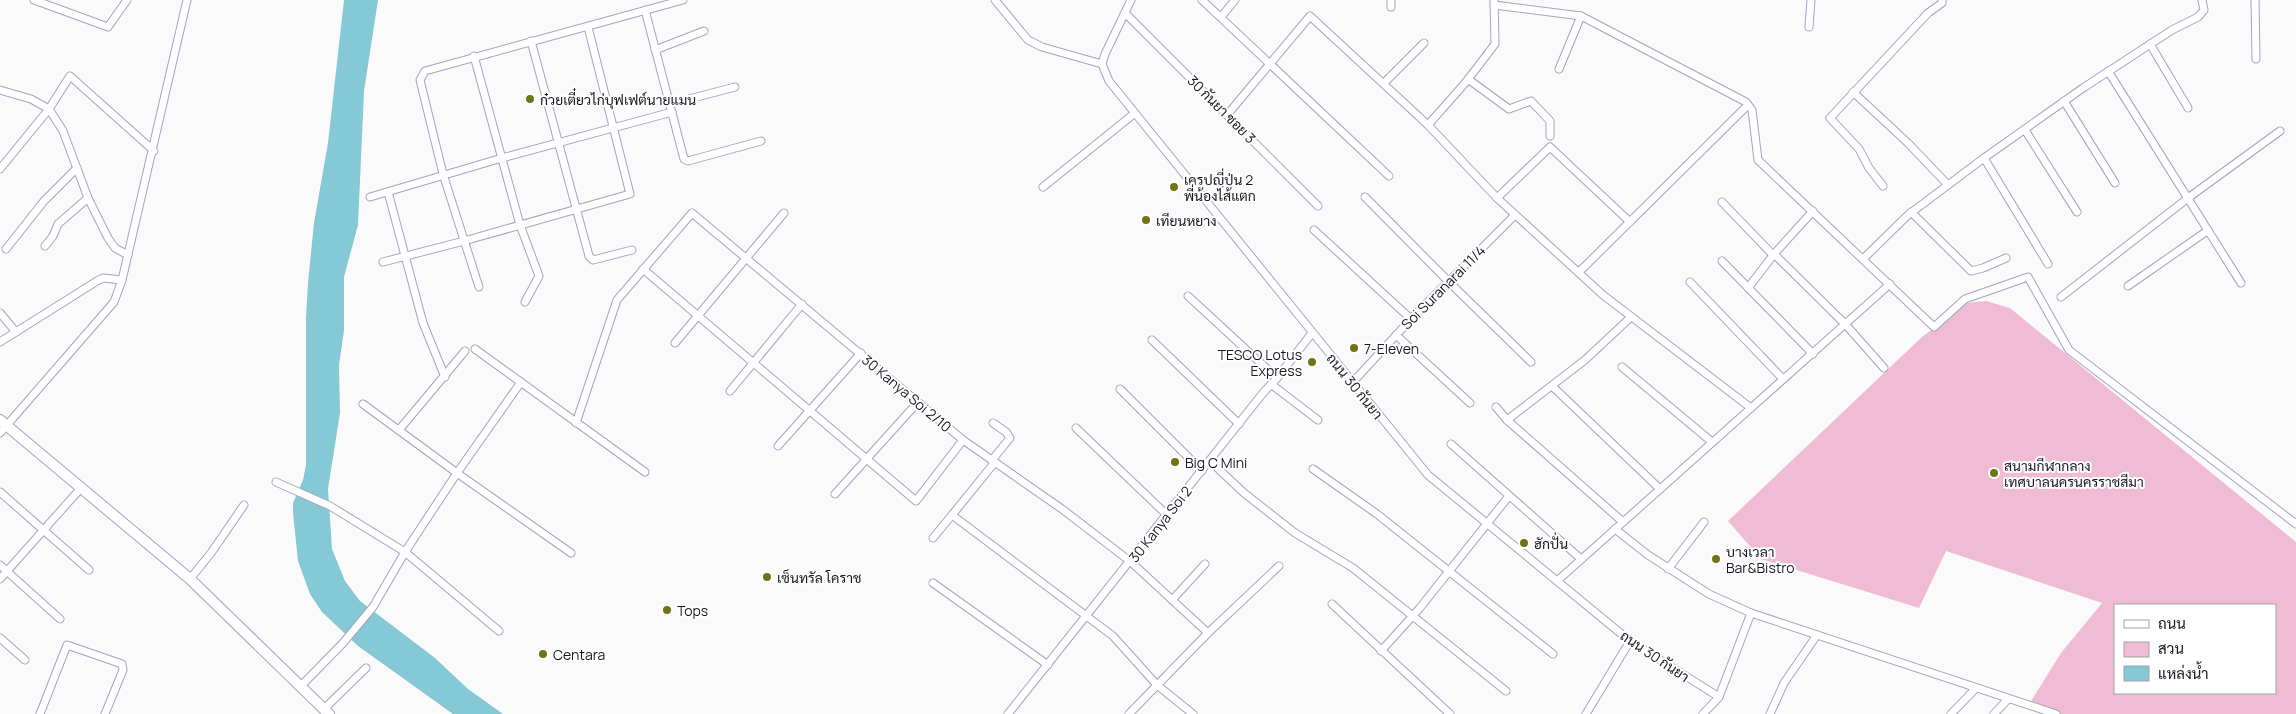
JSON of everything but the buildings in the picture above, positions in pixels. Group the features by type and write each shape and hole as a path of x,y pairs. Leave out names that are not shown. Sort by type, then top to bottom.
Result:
{"street":[{"path":"34,0 108,27 127,0"},
{"path":"188,0 154,151 122,280 114,302 2,426 82,488 190,579 326,712 366,668"},
{"path":"479,287 443,174 420,80 426,71 474,56 588,27 682,0"},
{"path":"995,0 1028,40 1042,47 1102,64 1130,0"},
{"path":"1202,0 1389,176"},
{"path":"1221,17 1235,0"},
{"path":"1809,26 1811,0"},
{"path":"1883,186 1869,168 1859,150 1830,118 1928,13 1942,3 1942,0"},
{"path":"1863,259 1912,212 1984,158 2108,71 2172,30 2198,18 2204,10 2202,0"},
{"path":"2255,0 2256,59"},
{"path":"1428,125 1468,79 1495,44 1494,2 1581,16 1748,104 1752,110 1758,160 1934,327 1965,299 2028,277 2069,350 2296,524"},
{"path":"645,10 685,160 749,146 761,141"},
{"name":"30 กันยา ซอย 3","path":"1125,13 1318,206"},
{"path":"1227,114 1310,16 1428,125 1497,198 1603,295 1751,408"},
{"path":"1559,69 1581,16"},
{"path":"384,262 630,194 615,128 588,27"},
{"path":"655,50 704,31"},
{"path":"531,41 591,259 632,250"},
{"path":"1384,83 1424,43"},
{"path":"2150,44 2188,108"},
{"path":"474,56 520,224 539,276 524,302"},
{"name":"ถนน 30 กันยา","path":"1102,64 1109,81 1134,113 1428,475 1630,642 1719,697"},
{"path":"2108,71 2241,283"},
{"path":"0,169 49,109 70,76 154,151"},
{"path":"1468,79 1509,109 1528,101 1534,102 1550,121 1550,136"},
{"path":"370,197 443,174 615,128 735,87"},
{"path":"0,90 31,100 49,109 63,131 88,198 108,238 115,248 128,255"},
{"path":"1853,92 1908,143 1948,185"},
{"path":"2064,101 2115,183"},
{"path":"1579,272 1748,104"},
{"path":"1043,187 1134,113"},
{"path":"2025,130 2077,212"},
{"path":"2061,297 2188,198 2280,131"},
{"path":"1497,198 1550,148 1630,222"},
{"path":"1984,158 2048,264"},
{"path":"6,249 44,201 77,168"},
{"path":"388,192 423,323 445,376"},
{"path":"1365,197 1531,362"},
{"path":"45,246 53,236 58,224 88,198"},
{"path":"1722,202 1846,325 1884,368"},
{"path":"1748,288 1813,211"},
{"path":"1912,212 1971,270 1982,268 2006,258"},
{"name":"30 Kanya Soi 2/10","path":"643,269 692,213 963,440 1130,562 1208,633"},
{"path":"675,343 784,213"},
{"name":"Soi Suranarai 11/4","path":"1352,383 1411,319 1515,215"},
{"path":"1314,230 1411,319"},
{"path":"2128,286 2207,231"},
{"path":"1722,261 1813,354"},
{"path":"576,423 617,300 643,269 916,500 963,440"},
{"path":"0,342 97,281 104,278 122,280"},
{"path":"1690,282 1783,379"},
{"path":"1557,581 1890,284"},
{"path":"1188,296 1277,378"},
{"path":"730,392 802,304"},
{"path":"0,314 16,332"},
{"path":"1507,420 1585,360 1631,316"},
{"name":"30 Kanya Soi 2","path":"1008,714 1088,616 1312,332"},
{"path":"1396,335 1470,403"},
{"path":"1152,340 1239,424"},
{"path":"475,349 645,472"},
{"path":"399,430 464,351"},
{"path":"778,446 861,353"},
{"path":"1622,367 1712,442"},
{"path":"301,686 345,640 373,607 457,473 521,382"},
{"path":"1272,384 1318,420"},
{"path":"1552,386 1660,489"},
{"path":"1120,389 1202,471"},
{"path":"835,494 918,402"},
{"path":"363,404 571,553"},
{"path":"1496,407 1507,420 1623,522"},
{"path":"933,538 1010,438 1006,432 993,422"},
{"path":"1076,428 1167,515"},
{"path":"1451,444 1581,559"},
{"path":"1210,461 1244,493 1295,533 1353,568 1414,615 1506,691"},
{"path":"1313,469 1377,514 1553,654"},
{"path":"276,482 330,506 406,552 499,631"},
{"path":"0,579 82,488"},
{"path":"0,492 89,570"},
{"path":"1382,651 1414,615 1509,496"},
{"path":"190,579 212,553 244,505"},
{"path":"952,515 1113,636 1157,685 1192,714"},
{"path":"1668,569 1704,522"},
{"path":"1615,529 1668,569 1709,594 1751,613 2056,714"},
{"path":"1172,600 1205,564"},
{"path":"0,565 60,619"},
{"path":"1128,714 1208,633 1279,566"},
{"path":"933,583 1048,665"},
{"path":"1332,604 1450,714"},
{"path":"1703,714 1719,697 1751,613"},
{"path":"1770,714 1784,683 1817,635"},
{"path":"0,638 25,660"},
{"path":"1586,714 1630,642"},
{"path":"40,714 67,645 122,664 123,670 105,714"},
{"path":"1951,714 1976,688"},
{"path":"1994,714 2008,699"}],"green space":[{"name":"สนามกีฬากลาง เทศบาลนครนครราชสีมา","path":"1986,301 2010,308 2296,542 2296,714 2057,714 2028,706 2061,653 2102,603 1946,551 1919,608 1761,559 1728,521 1922,337 1967,303"}],"water":[{"path":"344,0 378,0 364,91 358,225 344,277 344,330 339,365 340,413 328,489 332,549 345,581 360,601 435,658 468,689 503,714 453,714 358,646 322,612 310,594 298,561 293,503 303,480 306,465 306,318 308,283 314,223 328,143"}],"place":[{"name":"ก๋วยเตี๋ยวไก่บุฟเฟต์นายแมน","path":"530,99"},
{"name":"เครปญี่ปุ่น 2 พี่น้องไส้แตก","path":"1174,187"},
{"name":"เทียนหยาง","path":"1146,220"},
{"name":"7-Eleven","path":"1354,348"},
{"name":"TESCO Lotus Express","path":"1312,362"},
{"name":"Big C Mini","path":"1175,462"},
{"name":"สนามกีฬากลาง เทศบาลนครนครราชสีมา","path":"1994,473"},
{"name":"ฮักปั่น","path":"1524,543"},
{"name":"บางเวลา Bar&Bistro","path":"1716,559"},
{"name":"เซ็นทรัล โคราช","path":"767,577"},
{"name":"Tops","path":"667,610"},
{"name":"Centara","path":"543,654"}]}
